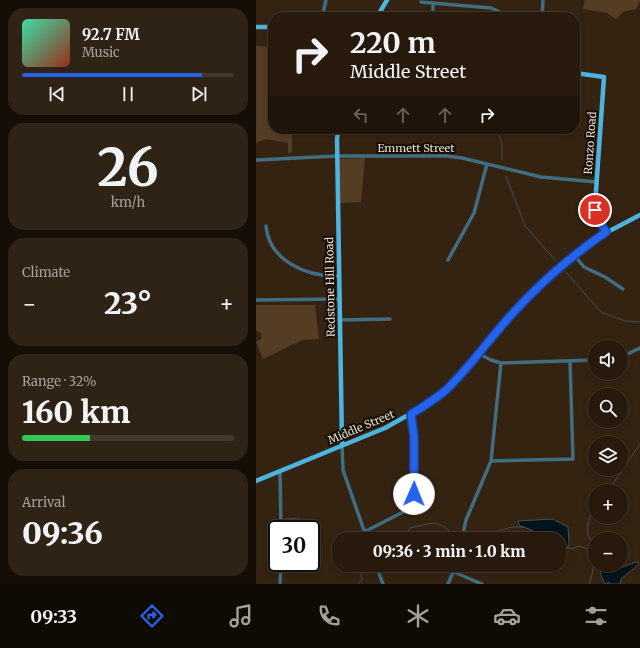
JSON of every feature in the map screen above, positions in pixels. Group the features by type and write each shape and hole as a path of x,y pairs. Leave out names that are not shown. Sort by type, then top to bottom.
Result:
{"main road":[{"path":"380,12 387,0"},
{"path":"256,27 268,27"},
{"name":"Ronzo Road","path":"580,74 604,77 596,214 606,232"},
{"name":"Redstone Hill Road","path":"339,134 337,156 342,445"},
{"name":"Middle Street","path":"256,481 385,428 411,414 446,390 532,292 574,255 606,232 640,215"}],"street":[{"path":"323,12 326,0"},
{"path":"542,12 543,0"},
{"path":"421,2 491,8 499,12"},
{"path":"433,4 433,12"},
{"name":"Emmett Street","path":"256,160 337,156 447,156 487,164 542,178 597,182"},
{"path":"448,260 474,213 487,164"},
{"path":"266,226 267,235 272,247 285,260 295,267 312,274 339,276"},
{"path":"574,255 584,267 624,288"},
{"path":"256,300 339,299"},
{"path":"339,320 390,319"},
{"path":"628,354 640,348"},
{"path":"479,354 501,363 588,360"},
{"path":"491,462 573,459 570,361"},
{"path":"463,532 466,520 491,462 501,363"},
{"path":"342,445 343,470 364,532 409,509 414,500 414,437 411,414"},
{"path":"280,471 281,520"},
{"path":"280,584 281,572"},
{"path":"379,572 383,584"},
{"path":"448,584 454,572 482,584"}],"shaded area":[{"path":"585,0 640,0 636,9 623,12 616,19 607,13 583,9"},
{"path":"256,46 268,47 268,134 292,134 292,152 288,153 288,143 266,139 256,143"},
{"path":"365,158 361,202 340,203 339,159"},
{"path":"256,305 315,305 319,339 302,340 263,359 256,342 261,339 261,334 256,330"},
{"path":"553,519 568,527 569,544 567,549 566,532 533,532 532,530 520,526 518,521"},
{"path":"638,562 638,565 621,579 620,584 610,584 609,582 605,584 601,572 628,572 628,565"}],"waterway":[{"path":"499,134 502,145 502,160"},
{"path":"506,176 525,226 556,261"},
{"path":"565,271 601,312 625,321 640,322"},
{"path":"613,484 640,444"},
{"path":"286,519 299,518"},
{"path":"408,532 410,528 431,523 436,523 445,527 450,532"},
{"path":"588,524 588,535 592,542 594,558 593,570 589,584"},
{"path":"494,532 512,527 524,527"},
{"path":"567,547 572,549 578,546 588,549"},
{"path":"358,584 362,580 361,573 364,572"}],"route":[{"path":"414,494 414,437 411,414 446,390 536,288 580,250 606,232 597,217 595,210"}]}
